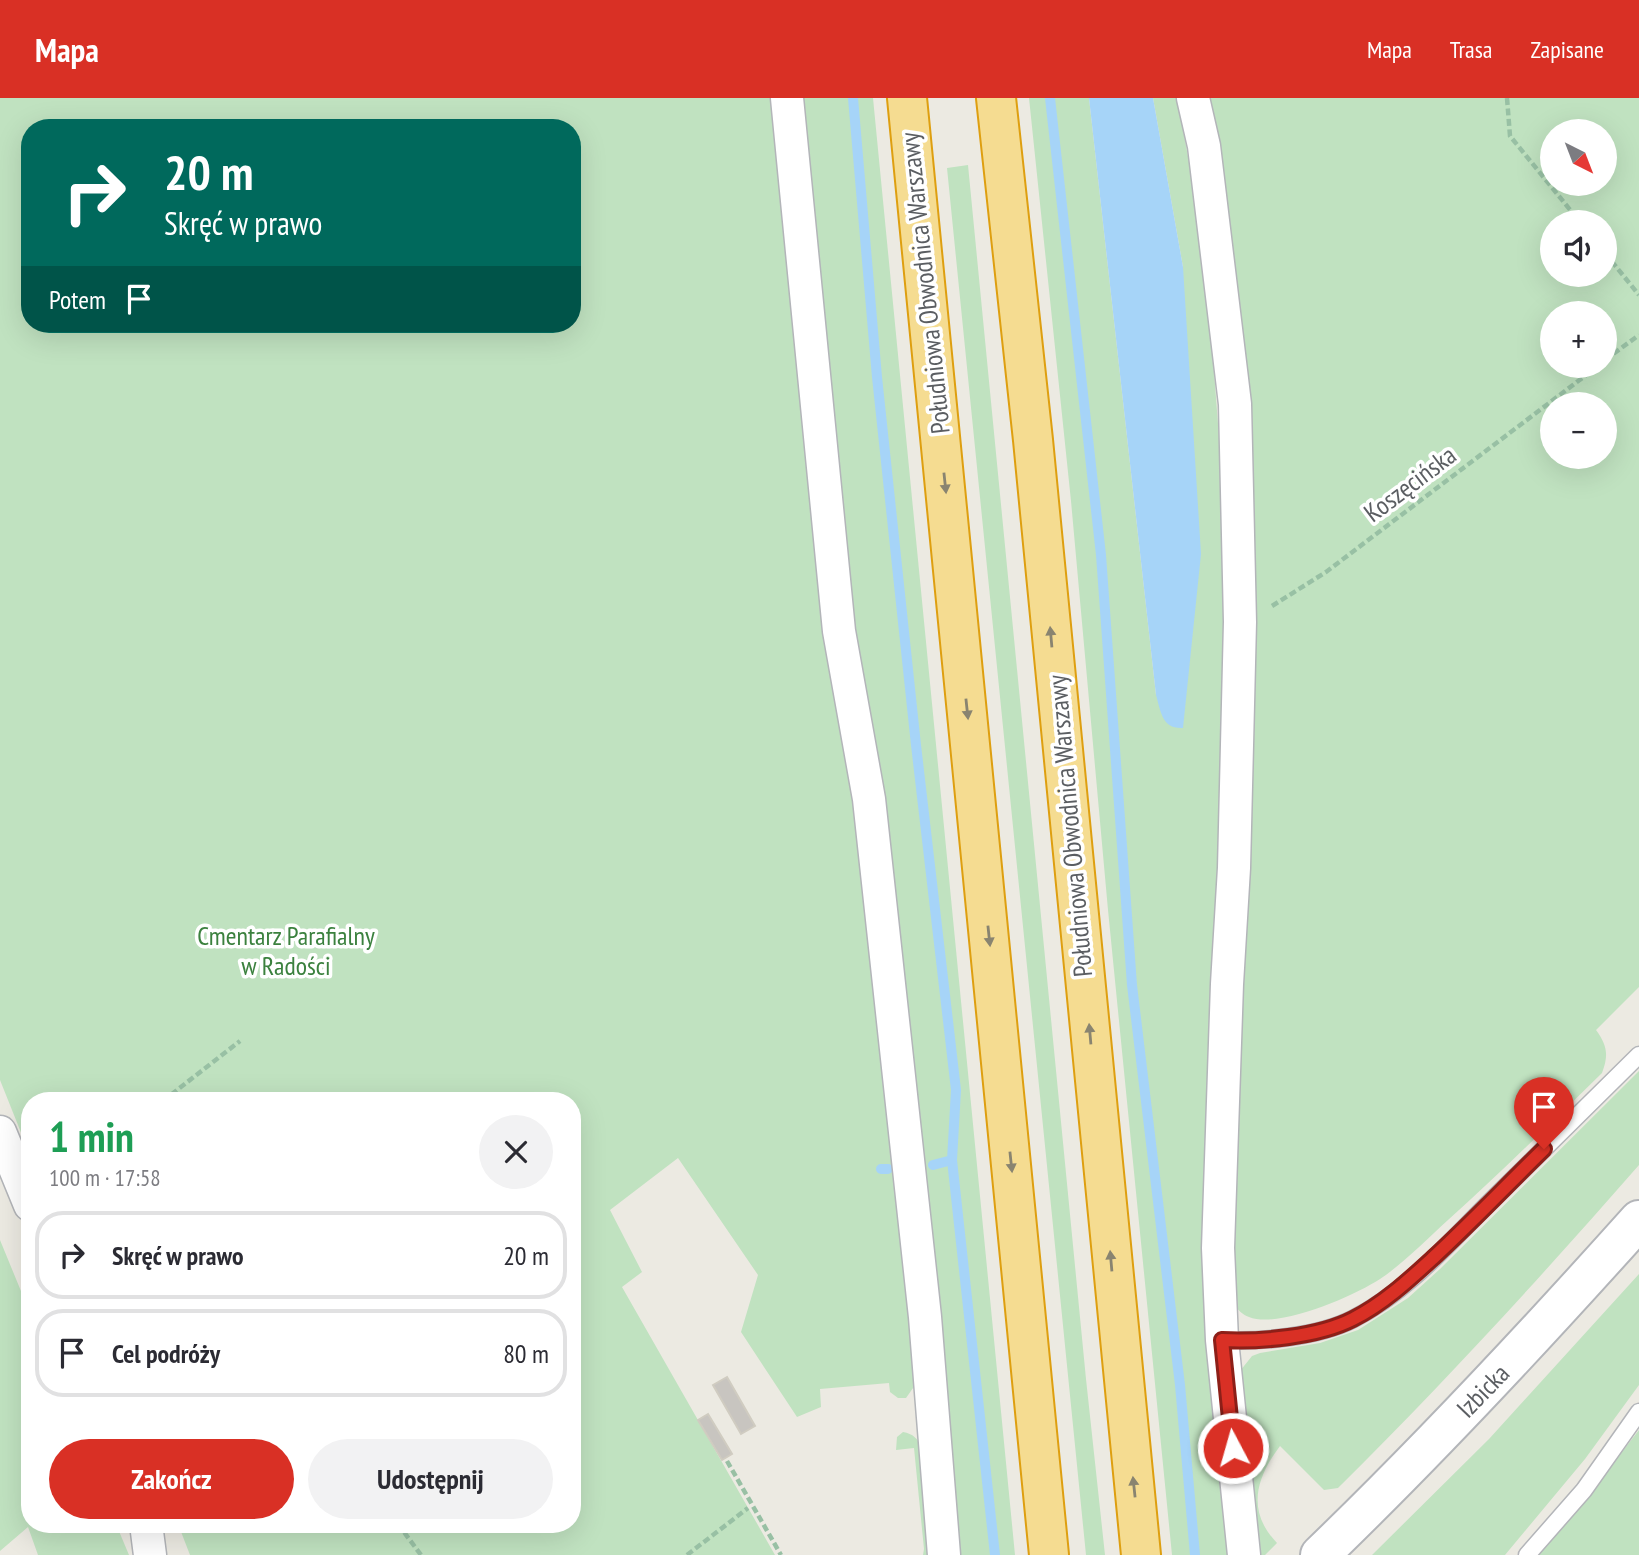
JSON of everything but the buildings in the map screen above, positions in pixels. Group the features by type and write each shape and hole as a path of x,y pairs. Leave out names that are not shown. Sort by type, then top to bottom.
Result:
{"highway":[{"name":"Południowa Obwodnica Warszawy","path":"907,98 1049,1555"},
{"name":"Południowa Obwodnica Warszawy","path":"996,98 1034,454 1141,1555"}],"street":[{"path":"787,98 839,631 869,799 919,1262 944,1555"},
{"path":"1193,98 1204,146 1235,404 1240,622 1234,868 1218,1248 1222,1340 1244,1555"},
{"path":"0,1132 21,1183"},
{"name":"Izbicka","path":"1320,1555 1442,1435 1639,1220"},
{"path":"147,1533 150,1555"}],"lane":[{"path":"914,172 921,98"},
{"path":"984,98 1002,159"},
{"path":"1222,1340 1245,1341 1299,1336 1352,1320 1399,1289 1639,1055"},
{"path":"1527,1555 1584,1490 1639,1412"}],"path":[{"path":"1507,98 1510,136 1570,210"},
{"path":"1617,268 1639,295"},
{"path":"1617,351 1639,335"},
{"name":"Koszęcińska","path":"1240,622 1279,603 1326,572 1582,378"},
{"path":"175,1092 240,1041"},
{"path":"727,1461 781,1555"},
{"path":"687,1555 748,1508"},
{"path":"405,1533 421,1555"}],"green space":[{"name":"Cmentarz Parafialny w Radości","path":"0,98 773,98 918,1381 906,1398 898,1398 890,1392 889,1383 820,1389 821,1407 797,1417 741,1332 758,1275 678,1158 610,1210 642,1272 622,1287 775,1555 190,1555 181,1533 581,1533 581,1092 21,1092 21,1132 0,1080"},
{"path":"799,98 873,98 1015,1555 959,1555 848,606"},
{"path":"1029,98 1089,98 1156,695 1183,267 1153,98 1177,98 1196,199 1209,305 1229,569 1230,1555 1172,1555 1108,910 1071,501"},
{"path":"1205,98 1639,98 1639,987 1596,1030 1606,1050 1602,1073 1406,1259 1380,1279 1335,1302 1297,1315 1262,1320 1247,1316 1233,1304 1229,1257 1253,607 1254,510 1231,280"},
{"path":"968,165 1105,1555 1086,1555 947,168"},
{"path":"1639,1071 1639,1165 1492,1329 1338,1488 1324,1490 1280,1446 1265,1470 1258,1494 1261,1519 1277,1543 1265,1555 1254,1555 1240,1371 1252,1356 1260,1353 1320,1343 1358,1330 1408,1298"},
{"path":"0,1240 21,1291 21,1533 0,1551"},
{"path":"1639,1274 1639,1385 1585,1459 1505,1555 1372,1555 1489,1439"},
{"path":"1639,1430 1639,1555 1537,1555 1576,1511"},
{"path":"903,1432 915,1437 922,1449 929,1555 923,1555 914,1448 896,1450 897,1437"},
{"path":"30,1533 120,1533 129,1555 38,1555"}],"water":[{"path":"1089,98 1153,98 1183,267 1201,554 1183,728 1171,726 1163,718 1156,695"}],"waterway":[{"path":"853,98 877,377 956,1090 952,1160"},
{"path":"1050,98 1101,555 1132,985 1180,1385 1195,1555"},
{"path":"933,1165 952,1160 995,1555"},
{"path":"881,1169 888,1169"}],"route":[{"path":"1233,1448 1222,1340 1245,1341 1299,1336 1352,1320 1399,1289 1544,1149"}]}
